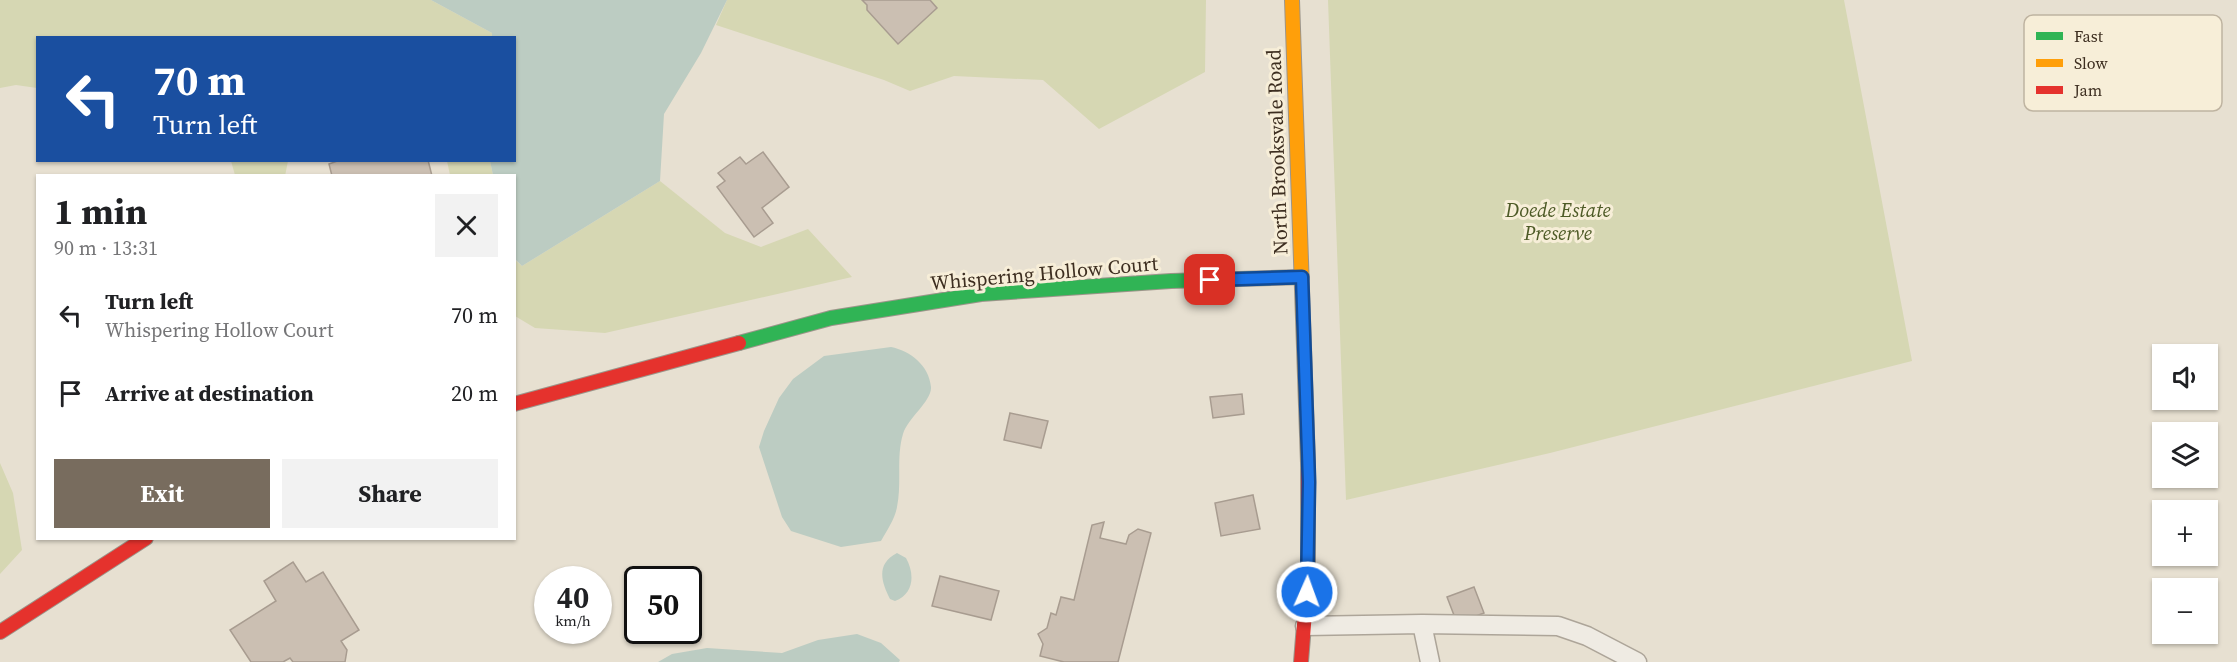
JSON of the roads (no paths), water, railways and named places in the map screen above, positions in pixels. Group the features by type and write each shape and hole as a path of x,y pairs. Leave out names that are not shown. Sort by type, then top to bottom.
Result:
{"street":[{"name":"North Brooksvale Road","path":"1292,0 1309,482 1308,575 1301,662"},
{"name":"Whispering Hollow Court","path":"516,403 831,318 981,294 1171,281 1302,277"},
{"path":"0,632 143,540"}],"lane":[{"path":"1305,626 1422,624 1558,626 1587,636 1636,662"},
{"path":"1422,624 1430,662"}],"park label":[{"name":"Doede Estate Preserve","path":"1558,222"}]}
